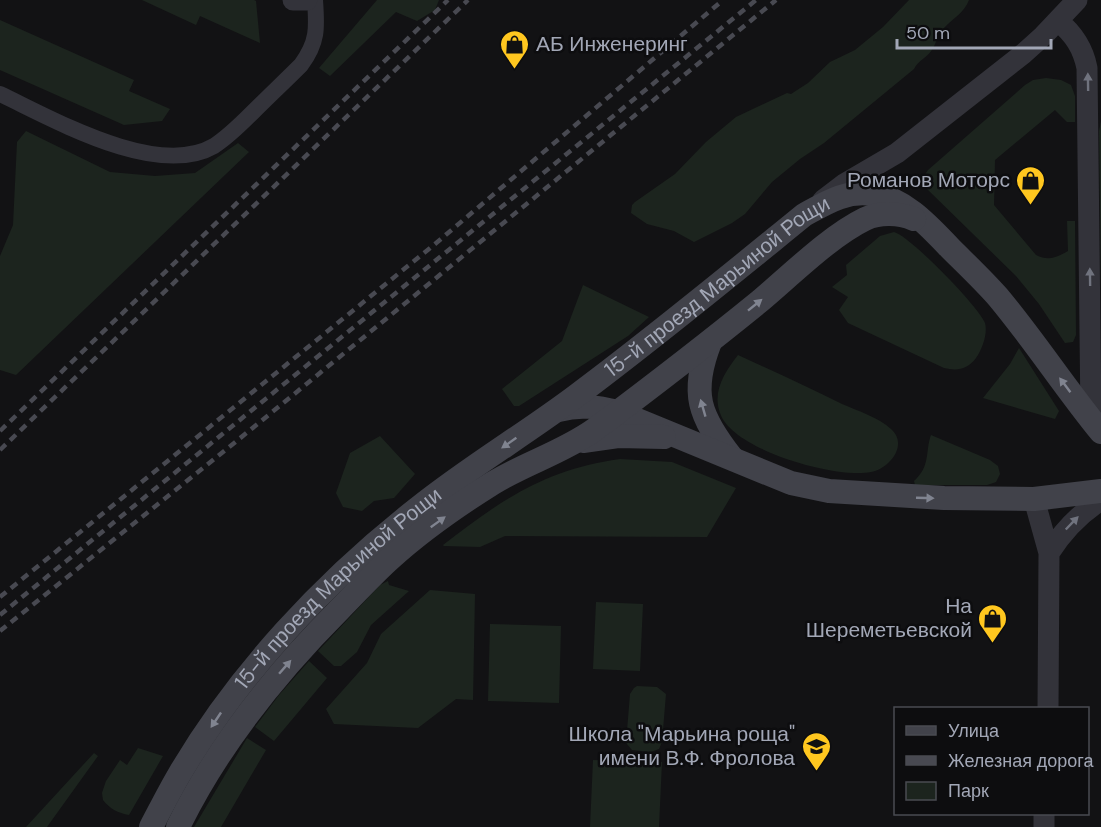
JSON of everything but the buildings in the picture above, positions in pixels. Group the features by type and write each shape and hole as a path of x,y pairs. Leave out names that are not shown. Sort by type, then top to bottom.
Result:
{"main road":[{"path":"804,215 831,200 850,194 871,194 897,203 925,222 1000,300 1096,426"},
{"name":"15-й проезд Марьиной Рощи","path":"151,827 179,774 252,671 343,573 418,508 557,410 658,334 804,215"},
{"path":"827,245 866,219 880,215 903,215 925,222"},
{"name":"15-й проезд Марьиной Рощи","path":"178,827 190,802 269,686 303,647 392,558 432,526 494,483 536,460 576,443 710,342 827,245"},
{"path":"658,334 650,345 645,360 644,392 648,407 660,423 679,438"},
{"path":"710,342 700,373 700,399 706,418 717,439 732,458"},
{"path":"557,410 572,406 594,406 618,412 791,483 810,488 913,497 1034,499 1101,491"},
{"path":"576,443 618,436 646,435 679,438"}],"street":[{"path":"293,0 307,0"},
{"path":"0,94 67,128 116,145 174,156 196,154 214,146 232,132 301,65 310,53 316,38 315,0"},
{"path":"897,153 1023,54 1077,0"},
{"path":"1058,21 1084,52 1087,68 1096,426"},
{"name":"15-й проезд Марьиной Рощи","path":"827,245 848,224 871,194 897,153"},
{"name":"15-й проезд Марьиной Рощи","path":"804,215 844,184 897,153"},
{"path":"1034,499 1049,553 1048,707"},
{"path":"1049,553 1070,525 1085,510 1101,500"}],"green space":[{"path":"142,0 254,0 256,1 260,43 200,16 196,25"},
{"path":"377,0 439,0 435,10 417,21 396,12 330,76 319,68"},
{"path":"909,0 969,0 961,12 942,30 931,51 914,69 824,143 772,182 745,214 694,242 674,231 647,224 631,213 635,202 675,174 706,142 736,117 787,93 791,94 808,83 830,62 855,50 883,27"},
{"path":"0,20 134,80 129,91 170,109 162,121 124,125 0,70"},
{"path":"1046,78 1061,80 1071,85 1075,96 1075,122 1067,122 1055,110 995,160 994,205 1036,255 1044,258 1056,257 1068,251 1067,221 1075,221 1076,335 1073,342 1065,343 1039,304 1016,276 923,185 922,179 928,170 1025,85 1033,80"},
{"path":"1101,121 1101,290 1099,131"},
{"path":"26,131 110,172 155,176 195,173 238,143 249,152 16,375 0,370 0,256 13,225 17,142"},
{"path":"894,232 914,246 943,273 985,323 985,337 980,350 973,362 965,367 944,368 848,323 839,310 848,297 832,287 847,275 846,265 880,236"},
{"path":"583,285 649,317 628,336 519,406 514,406 502,389 562,341"},
{"path":"1019,348 1059,411 1055,419 983,398 1010,364"},
{"path":"738,355 880,421 891,429 898,442 890,461 871,472 834,471 787,459 744,439 728,426 718,405 721,382"},
{"path":"931,435 990,460 998,466 1000,474 996,482 987,485 915,485 914,481 925,464"},
{"path":"380,436 415,474 394,498 374,501 362,511 343,507 336,493 350,453"},
{"path":"620,459 672,462 736,488 707,537 505,536 480,547 443,545 485,514 526,489 569,470"},
{"path":"388,581 389,585 409,591 371,625 357,652 341,666 334,666 318,651 380,585"},
{"path":"430,590 475,594 473,700 456,699 418,728 334,724 326,709 367,663 381,634"},
{"path":"596,602 643,604 640,671 593,669"},
{"path":"490,624 561,626 559,703 488,701"},
{"path":"309,661 327,678 274,741 255,727"},
{"path":"637,686 657,687 666,694 662,742 659,749 651,752 632,750 626,743 630,694"},
{"path":"247,738 266,750 221,827 194,827"},
{"path":"138,748 163,756 129,815 108,806 103,800 102,793 106,781 120,760 127,765"},
{"path":"94,753 98,756 47,827 26,827"},
{"path":"593,760 662,762 659,827 590,827"}],"railway":[{"path":"0,431 448,0"},
{"path":"0,450 468,0"},
{"path":"0,597 435,244 723,0"},
{"path":"0,615 756,0"},
{"path":"0,631 249,431 776,0"}],"place":[{"name":"АБ Инженеринг","path":"515,70"},
{"name":"Романов Моторс","path":"1031,206"},
{"name":"На Шереметьевской","path":"993,644"},
{"name":"Школа \"Марьина роща\" имени В.Ф. Фролова","path":"816,772"}]}
